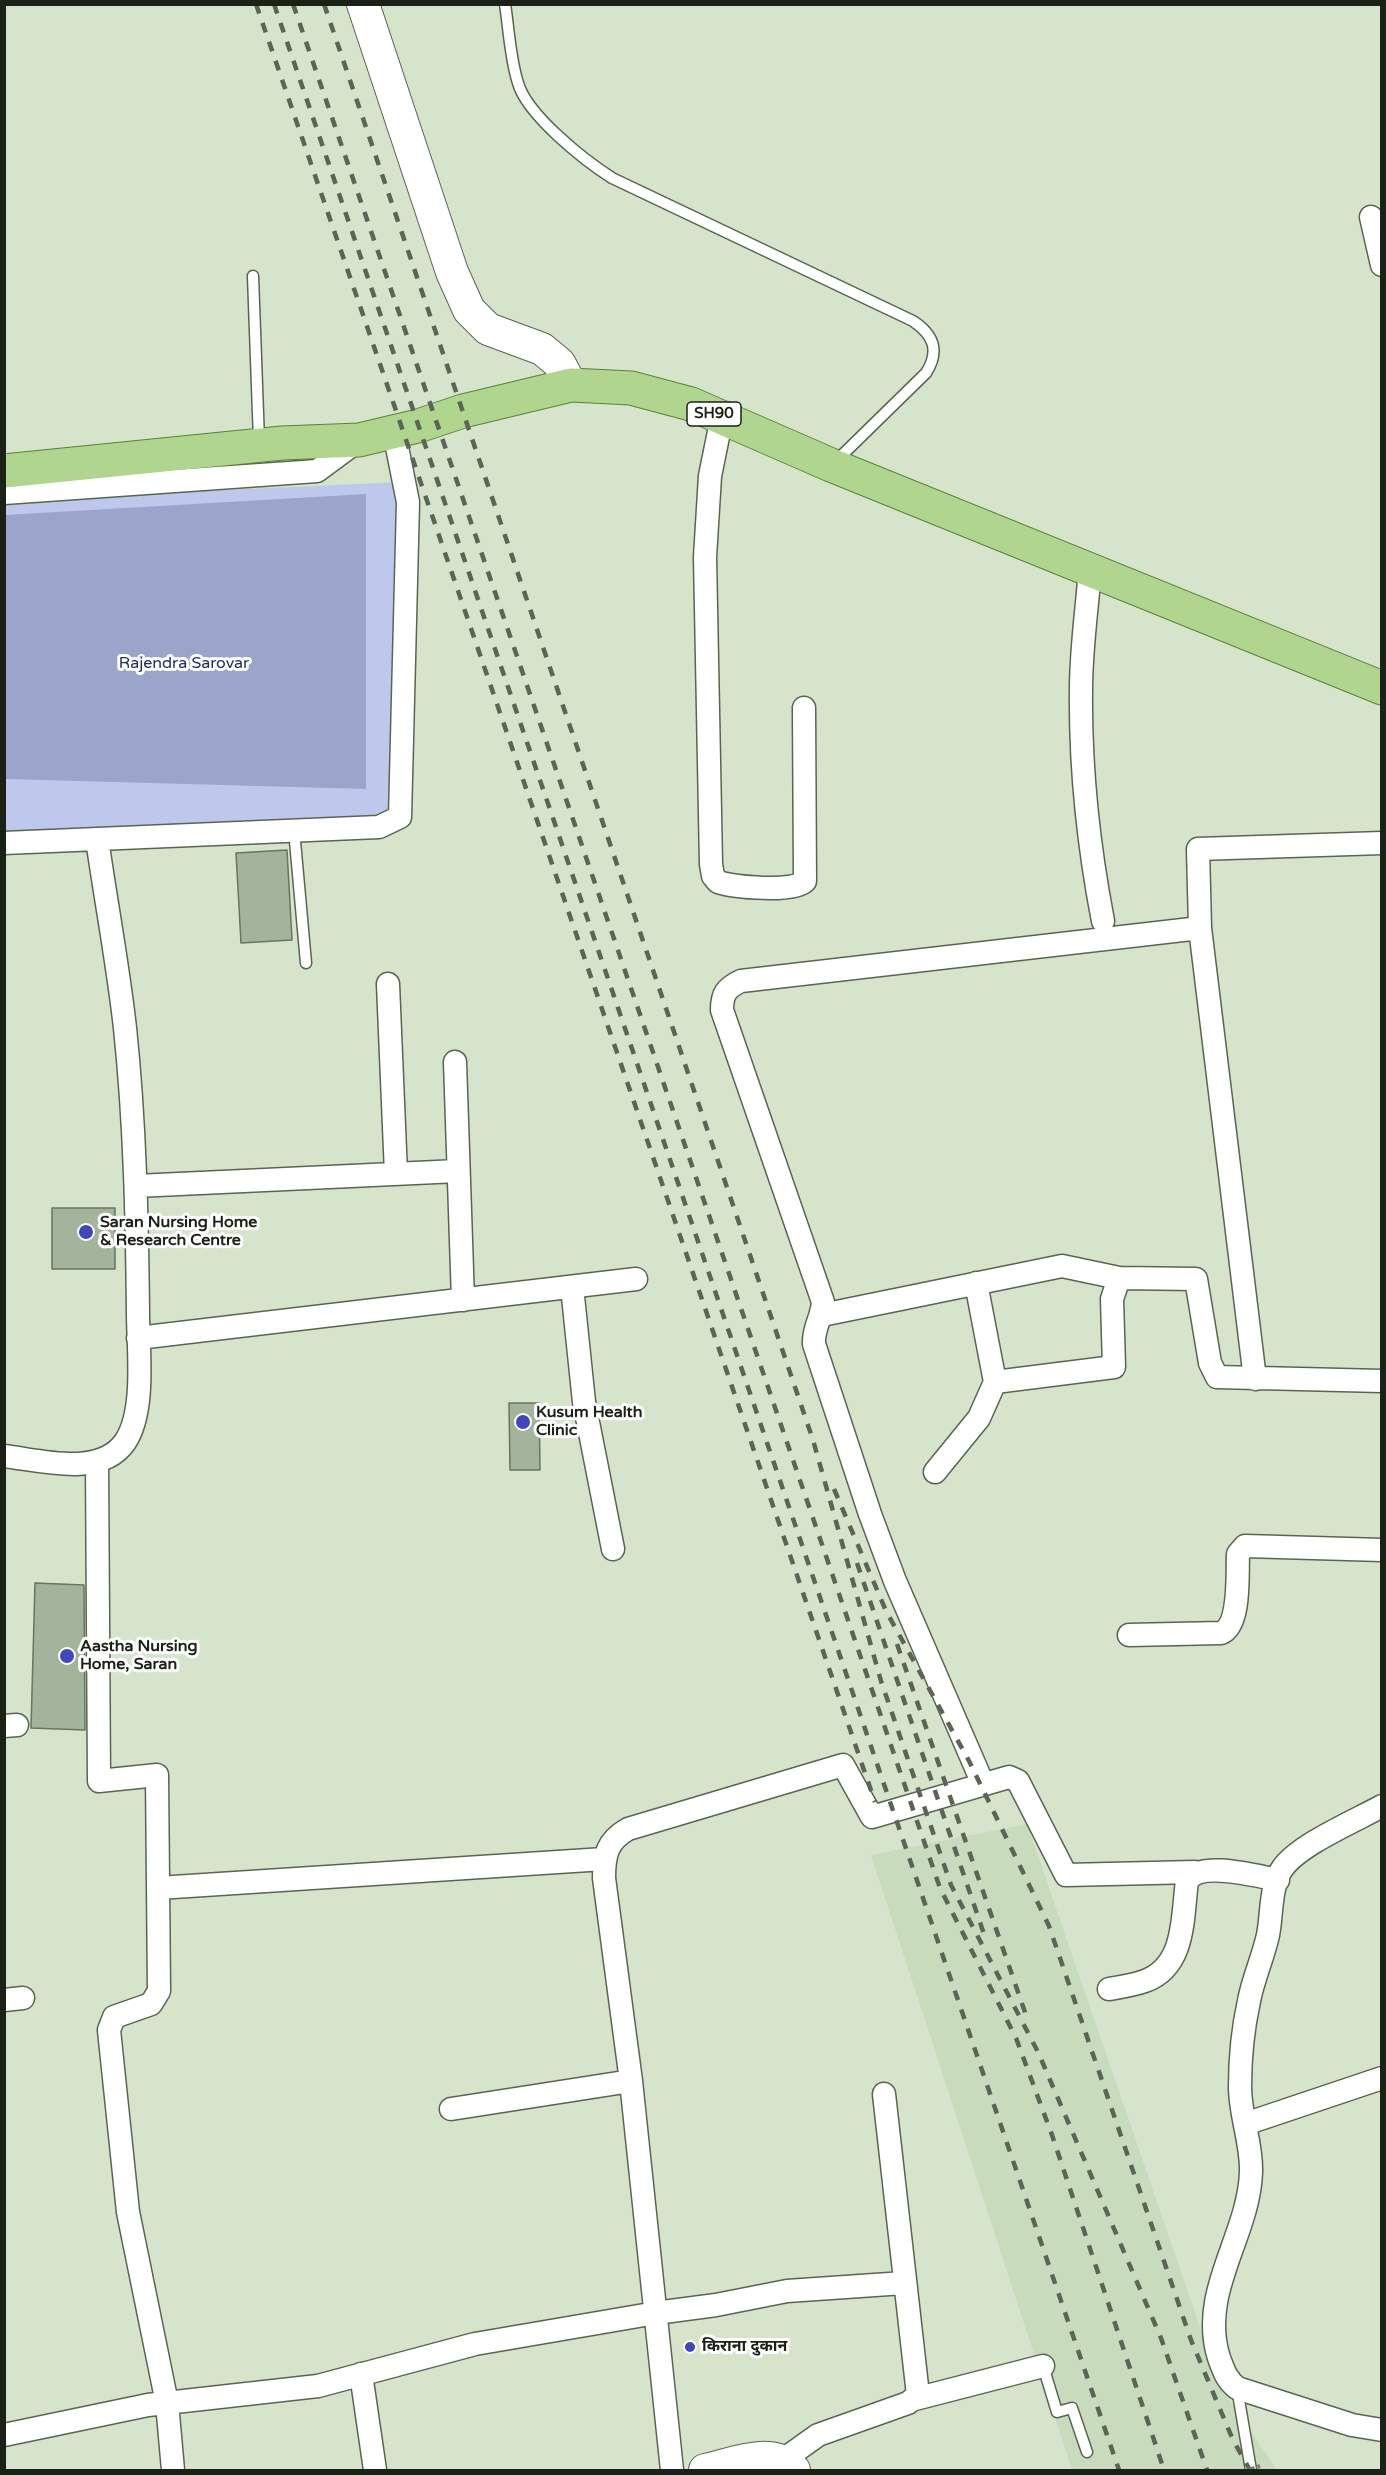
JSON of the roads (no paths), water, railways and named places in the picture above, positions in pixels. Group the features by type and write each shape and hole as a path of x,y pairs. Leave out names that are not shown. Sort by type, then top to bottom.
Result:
{"main road":[{"name":"SH90","path":"4,471 259,445 359,440 463,411 571,385 631,388 691,404 831,465 1382,688"}],"street":[{"path":"363,4 452,272 469,310 488,330 542,349 559,363 571,385"},
{"path":"1371,217 1382,265"},
{"path":"722,417 710,476 705,557 706,704 711,864 713,876 718,882 786,889 801,886 805,881 804,708"},
{"path":"4,843 379,827 400,817 408,502 394,432"},
{"path":"4,493 317,471 359,440"},
{"path":"1090,570 1081,686 1082,759 1086,819 1103,921"},
{"path":"4,1456 67,1464 97,1461 110,1455 124,1443 135,1418 138,1338 136,1186 124,1027 97,839"},
{"path":"1255,1379 1200,928 1198,849 1382,843"},
{"path":"983,1784 907,1609 870,1514 814,1344 814,1332 822,1315 822,1302 722,1010 722,998 728,987 741,981 1200,928"},
{"path":"388,984 396,1174"},
{"path":"455,1062 463,1300"},
{"path":"136,1186 458,1171"},
{"path":"822,1315 1062,1266 1119,1278 1196,1279 1214,1374 1221,1378 1382,1381"},
{"path":"995,1382 1113,1367 1112,1299 1119,1278"},
{"path":"138,1338 636,1279"},
{"path":"935,1472 979,1418 995,1382 976,1283"},
{"path":"572,1287 586,1412 613,1549"},
{"path":"97,1461 99,1781 158,1776 157,1999 151,2004 114,2017 109,2030 128,2212 166,2403 173,2470"},
{"path":"1129,1635 1221,1633 1227,1630 1234,1618 1238,1554 1242,1548 1382,1550"},
{"path":"672,2470 631,2081 604,1878 604,1859 608,1845 616,1836 628,1829 843,1765 872,1817 983,1784 1009,1778 1018,1781 1066,1875 1195,1872 1207,1869 1278,1880"},
{"path":"1382,1806 1309,1846 1281,1869 1268,1935 1248,2002 1240,2073 1250,2152 1249,2192 1220,2280 1214,2318 1215,2344 1223,2370 1226,2379 1237,2388 1352,2425 1382,2430"},
{"path":"158,1888 604,1859"},
{"path":"1109,1989 1145,1981 1159,1974 1168,1965 1179,1944 1187,1881 1195,1872"},
{"path":"1245,2124 1382,2078"},
{"path":"451,2109 631,2081"},
{"path":"884,2094 904,2283 920,2389 915,2399"},
{"path":"4,2435 166,2403 318,2386 475,2344 656,2313 716,2305 787,2291 904,2283"},
{"path":"705,2470 770,2456 789,2465 818,2435 915,2399 1043,2366"},
{"path":"361,2374 375,2470"}],"lane":[{"path":"505,4 515,72 522,95 575,152 612,178 913,321 930,336 935,354 926,373 831,465"},
{"path":"253,276 259,445"},
{"path":"294,830 306,963"},
{"path":"1043,2366 1057,2412 1072,2408 1087,2451"},
{"path":"1237,2388 1253,2469"}],"railway":[{"path":"256,4 875,1802"},
{"path":"274,4 1119,2470"},
{"path":"293,4 940,1888 1016,2038 1052,2135 1164,2470"},
{"path":"324,4 813,1440 881,1681 951,1885 1038,2052 1161,2338 1207,2470"},
{"path":"834,1489 886,1611 969,1761 1049,1926 1191,2340 1233,2440 1250,2470"},
{"path":"857,1563 984,1934"},
{"path":"897,1644 1026,2015"}],"place":[{"name":"Saran Nursing Home & Research Centre","path":"86,1232"},
{"name":"Kusum Health Clinic","path":"523,1422"},
{"name":"Aastha Nursing Home, Saran","path":"67,1656"},
{"name":"किराना दुकान","path":"690,2347"}],"park label":[{"name":"Rajendra Sarovar","path":"184,664"}]}
